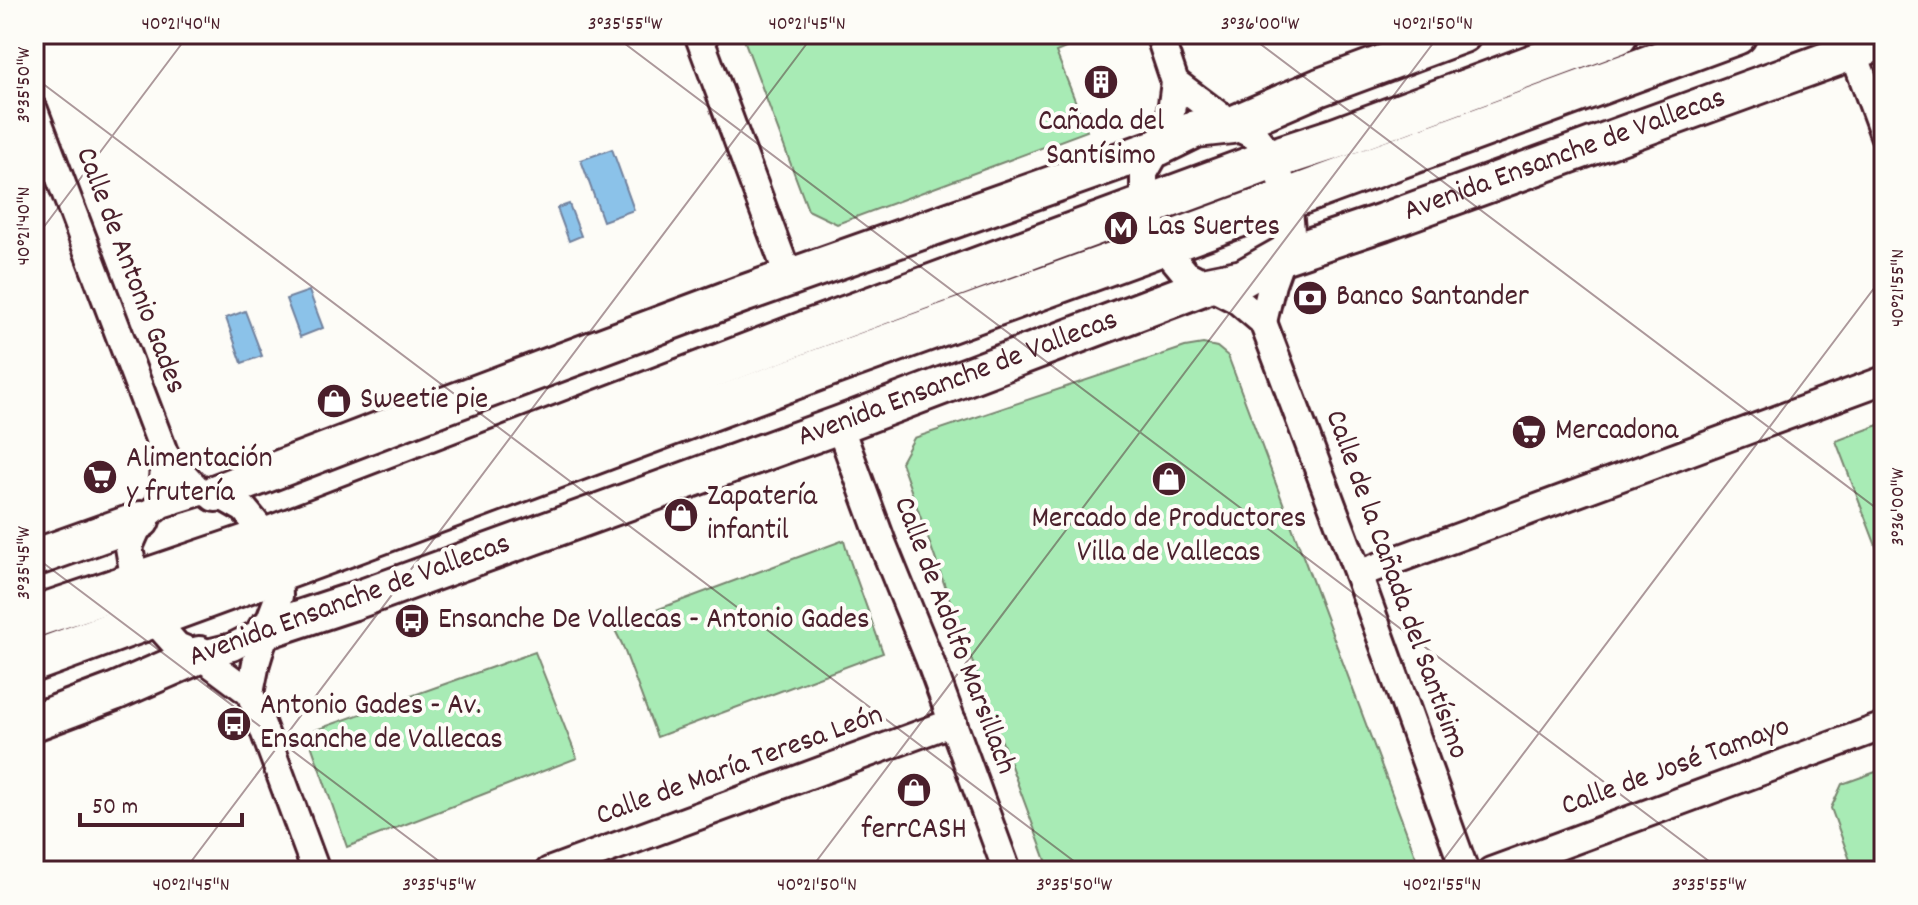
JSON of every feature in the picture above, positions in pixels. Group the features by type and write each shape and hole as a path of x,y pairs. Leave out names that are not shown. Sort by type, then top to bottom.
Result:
{"main road":[{"name":"Avenida Ensanche de Vallecas","path":"34,661 152,618 273,555 780,341 1617,34"},
{"name":"Avenida Ensanche de Vallecas","path":"34,617 135,582 273,555 823,368 1736,34"}],"street":[{"path":"698,34 789,278"},
{"path":"1159,34 1175,82 1171,112 1159,147 1144,173 1144,206 1162,245 1186,274 1237,300 1263,322 1272,284 1291,231 1288,199 1273,159 1255,136 1232,125 1175,82"},
{"path":"34,558 151,512 789,278 1159,147 1196,129 1232,125 1320,87 1463,34"},
{"path":"1868,46 1884,135"},
{"name":"Avenida Ensanche de Vallecas","path":"34,722 199,655 232,647 266,630 839,425 1208,285 1243,278 1282,256 1868,46"},
{"name":"Calle de Antonio Gades","path":"34,110 165,455 208,493 244,509 273,555"},
{"name":"Calle de la Cañada del Santísimo","path":"1263,322 1465,871"},
{"path":"1358,574 1884,380"},
{"name":"Calle de Adolfo Marsillach","path":"839,425 1007,871"},
{"name":"Calle de Antonio Gades","path":"165,455 151,512 129,547 135,582 152,618 177,646 199,655 250,693"},
{"path":"273,555 279,596 256,663 250,693 316,871"},
{"name":"Calle de María Teresa León","path":"549,871 953,722"},
{"name":"Calle de José Tamayo","path":"1491,871 1884,726"}],"green space":[{"path":"742,34 1099,34 1056,52 1087,131 837,224 808,210"},
{"path":"1203,344 1217,347 1228,356 1421,871 1050,871 901,462 914,438 1185,347"},
{"path":"1884,423 1884,567 1836,441"},
{"path":"844,540 883,653 657,737 613,626"},
{"path":"535,652 577,758 347,847 307,733"},
{"path":"1884,769 1884,871 1854,871 1831,808 1842,784"}],"water":[{"path":"612,149 634,210 603,221 581,160"},
{"path":"569,204 581,236 569,241 557,208"},
{"path":"309,291 323,328 300,337 286,299"},
{"path":"245,311 262,356 242,363 226,318"}],"place":[{"name":"Cañada del Santísimo","path":"1101,82"},
{"name":"Las Suertes","path":"1121,228"},
{"name":"Banco Santander","path":"1310,298"},
{"name":"Sweetie pie","path":"334,401"},
{"name":"Mercadona","path":"1529,432"},
{"name":"Alimentación y frutería","path":"100,477"},
{"name":"Mercado de Productores Villa de Vallecas","path":"1169,479"},
{"name":"Zapatería infantil","path":"681,515"},
{"name":"Ensanche De Vallecas - Antonio Gades","path":"412,621"},
{"name":"Antonio Gades - Av. Ensanche de Vallecas","path":"234,724"},
{"name":"ferrCASH","path":"914,790"}]}
